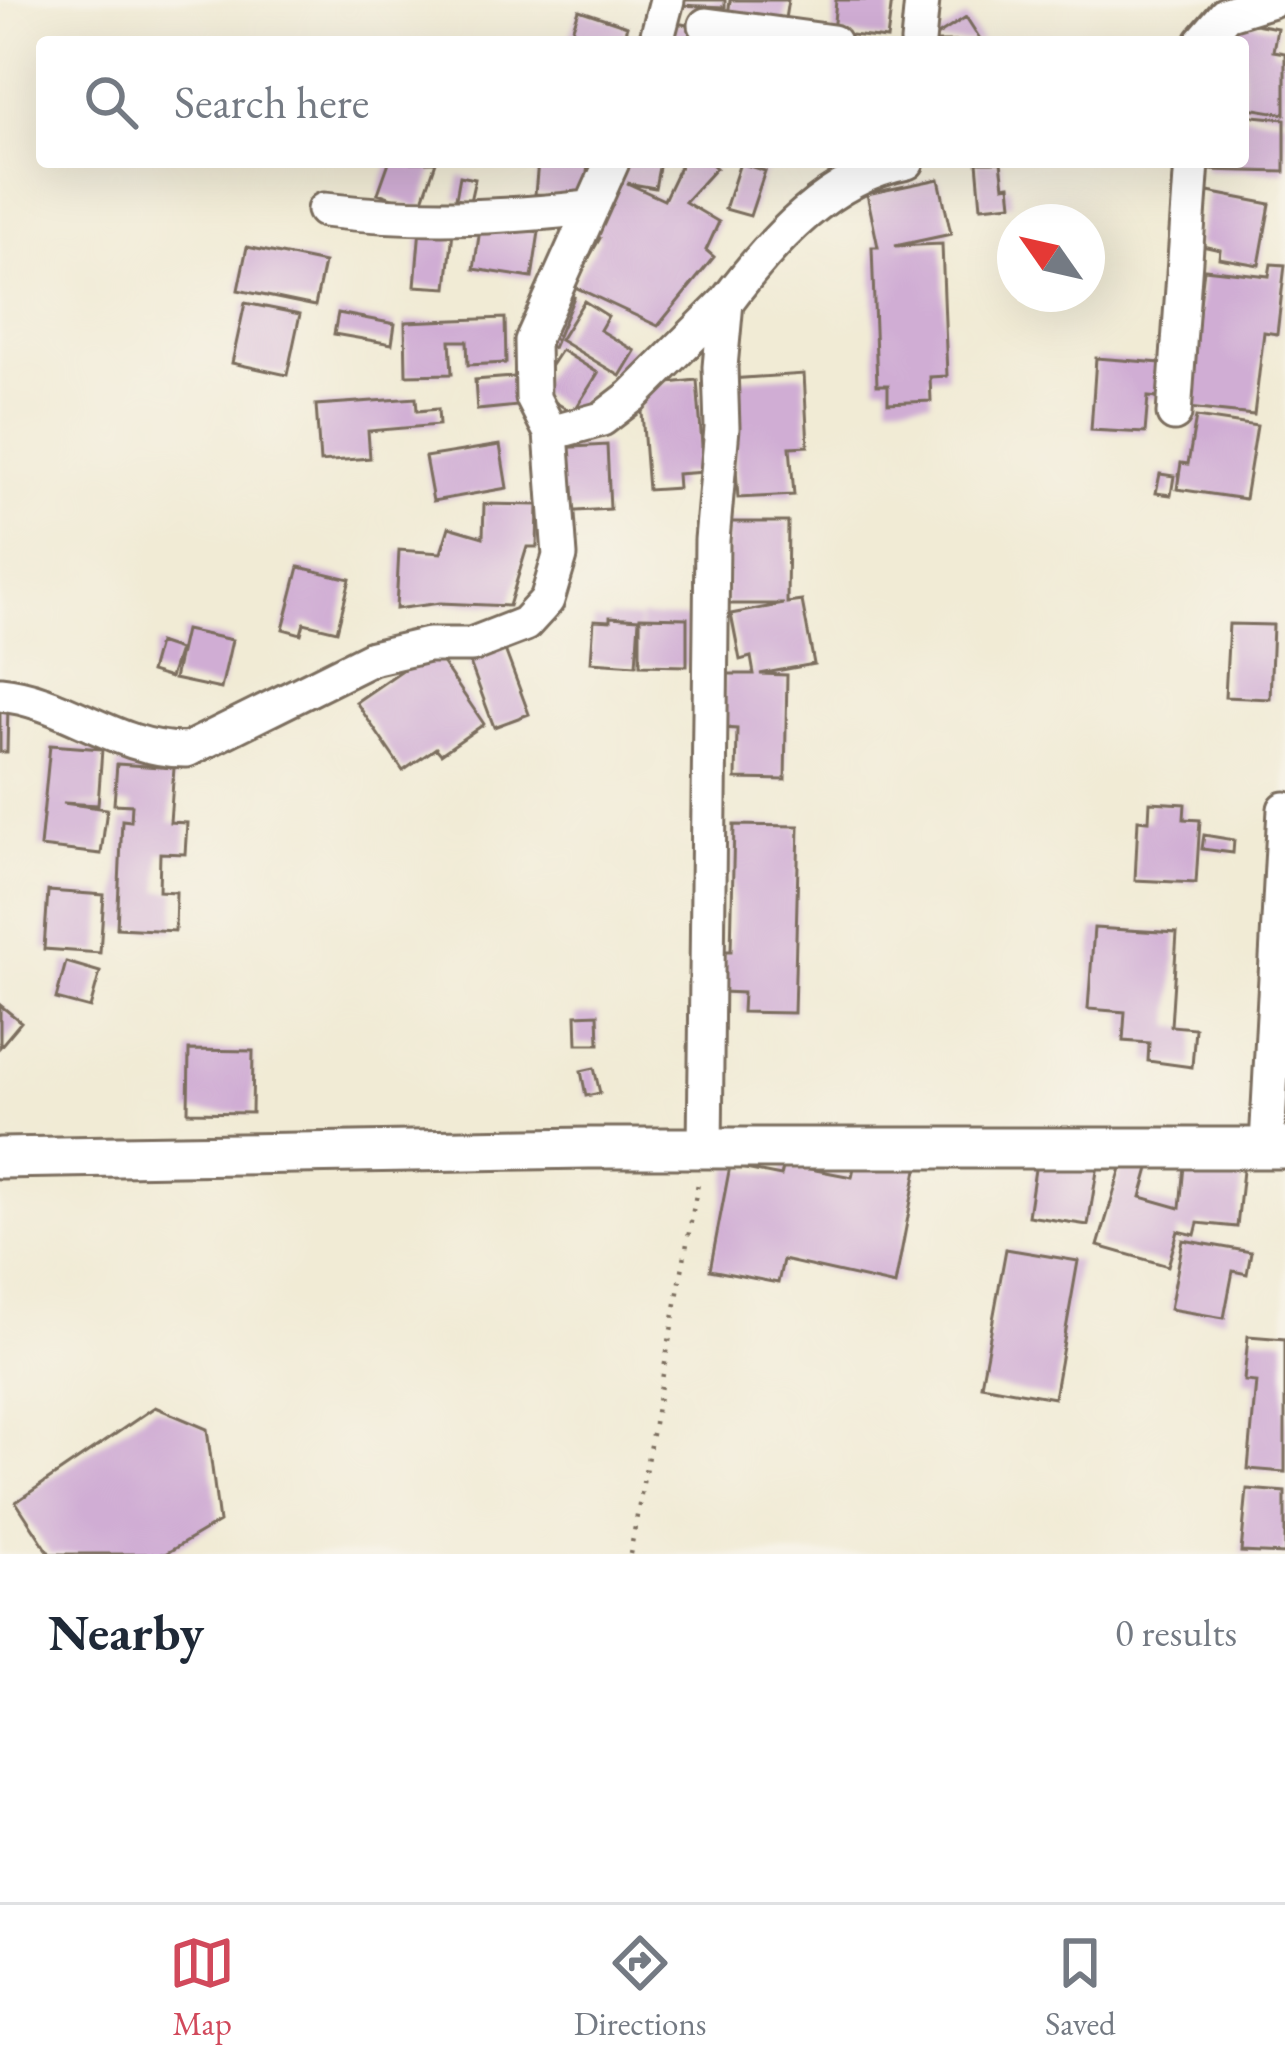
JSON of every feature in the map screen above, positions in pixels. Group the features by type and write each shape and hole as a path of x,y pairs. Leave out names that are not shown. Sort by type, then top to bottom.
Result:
{"street":[{"path":"658,36 667,0"},
{"path":"919,36 922,0"},
{"path":"1207,36 1226,14 1272,0"},
{"path":"706,25 788,36"},
{"path":"0,694 19,696 120,740 159,751 187,750 372,658 428,645 471,645 525,623 547,600 560,556 551,433 533,398 532,340 609,168"},
{"path":"551,433 602,419 632,396 726,302 768,246 843,187 887,168"},
{"path":"1174,414 1192,168"},
{"path":"324,210 404,220 492,218 589,208"},
{"path":"705,1149 712,540 726,302"},
{"path":"0,1158 1276,1147 1285,809"}],"path":[{"path":"630,1554 705,1149"}],"building":[{"path":"680,0 725,0 725,7 679,5"},
{"path":"730,0 788,0 784,25 728,16"},
{"path":"836,0 892,0 887,36 833,33"},
{"path":"579,10 627,26 624,36 570,36"},
{"path":"966,17 978,36 936,36"},
{"path":"1228,19 1277,28 1273,51 1285,53 1285,114 1249,108 1249,36 1224,36"},
{"path":"671,22 724,32 723,36 668,36"},
{"path":"1249,116 1285,119 1285,172 1205,170 1249,168"},
{"path":"387,168 434,168 420,208 378,193"},
{"path":"537,168 587,168 585,197 535,194"},
{"path":"621,168 659,168 655,188 627,183 664,200 679,168 716,168 685,202 719,222 706,250 714,257 658,326 573,286 600,238 591,230"},
{"path":"738,168 765,171 750,216 725,209"},
{"path":"978,168 1002,168 1012,204 981,207"},
{"path":"460,176 475,179 470,201 456,198"},
{"path":"939,179 951,234 895,246 942,244 947,376 930,377 931,401 888,403 888,385 877,385 872,247 878,247 867,194"},
{"path":"1208,192 1270,204 1259,265 1219,258 1220,250 1198,245"},
{"path":"481,223 539,232 532,278 474,269"},
{"path":"420,228 453,231 447,288 415,286"},
{"path":"247,247 324,263 315,306 238,290"},
{"path":"1271,264 1285,265 1277,334 1264,332 1254,415 1188,408 1204,269 1269,276"},
{"path":"555,290 574,297 553,348 534,341"},
{"path":"584,301 608,316 600,330 635,351 620,376 560,340"},
{"path":"245,303 300,314 287,375 232,363"},
{"path":"338,313 395,324 392,344 334,334"},
{"path":"505,318 506,363 468,365 467,341 450,341 452,374 406,375 405,322"},
{"path":"561,350 598,373 573,413 535,390"},
{"path":"1096,358 1161,363 1159,398 1148,397 1145,433 1091,430"},
{"path":"804,374 808,446 790,447 794,495 738,498 730,379"},
{"path":"526,376 528,405 477,410 475,380"},
{"path":"697,380 704,472 677,474 678,488 648,490 640,386"},
{"path":"416,398 417,411 438,409 439,425 368,431 370,458 320,462 316,405"},
{"path":"1196,417 1257,426 1245,499 1177,489 1181,463 1188,464"},
{"path":"500,445 507,488 433,501 425,457"},
{"path":"607,445 610,509 560,512 557,448"},
{"path":"1160,474 1174,476 1171,495 1156,493"},
{"path":"484,504 538,505 537,547 527,547 509,606 440,603 396,609 399,550 441,553 449,527 483,537"},
{"path":"727,522 788,522 787,603 802,601 814,664 760,674 787,675 785,780 736,779 737,729 723,728 724,674 754,674 751,657 740,660 731,614 784,604 726,604"},
{"path":"299,567 350,579 337,631 304,623 301,634 283,629"},
{"path":"610,617 639,619 636,665 591,662 594,620 610,621"},
{"path":"640,617 687,618 687,666 640,665"},
{"path":"1229,624 1273,625 1270,699 1225,697"},
{"path":"185,630 232,640 221,689 174,679"},
{"path":"501,639 529,714 494,727 466,652"},
{"path":"158,643 179,650 170,678 150,672"},
{"path":"433,649 484,724 441,754 436,748 403,771 356,702"},
{"path":"0,704 8,704 7,752 0,752"},
{"path":"50,745 102,749 98,805 63,803 107,809 101,854 40,847"},
{"path":"117,764 174,768 170,822 187,823 185,854 160,853 159,891 176,892 175,931 117,928 122,820 131,821 132,805 114,804"},
{"path":"1150,802 1185,804 1184,819 1200,820 1196,883 1135,880 1138,820 1149,821"},
{"path":"734,825 799,826 794,1013 742,1012 743,993 722,992 724,951 731,951"},
{"path":"1204,835 1234,840 1233,853 1202,849"},
{"path":"48,891 104,895 100,953 44,949"},
{"path":"1094,928 1177,933 1171,1026 1195,1028 1192,1067 1148,1061 1149,1043 1123,1041 1125,1012 1088,1009"},
{"path":"66,962 100,972 90,1008 56,999"},
{"path":"0,1005 21,1022 0,1047"},
{"path":"598,1014 599,1044 577,1044 576,1015"},
{"path":"189,1050 253,1051 252,1113 188,1112"},
{"path":"594,1068 600,1093 586,1096 581,1071"},
{"path":"857,1153 918,1164 895,1285 783,1260 778,1283 710,1270 730,1166 781,1176 784,1164 852,1177"},
{"path":"1185,1155 1244,1161 1237,1227 1198,1223 1195,1235 1178,1231 1168,1266 1098,1246 1124,1158 1150,1165 1141,1197 1180,1208"},
{"path":"1037,1156 1098,1165 1088,1225 1028,1216"},
{"path":"1183,1240 1251,1252 1247,1274 1233,1271 1224,1318 1170,1309"},
{"path":"1006,1249 1078,1261 1054,1398 981,1385"},
{"path":"1248,1336 1285,1339 1285,1472 1248,1469 1256,1382 1244,1381"},
{"path":"155,1407 207,1429 219,1522 165,1554 50,1554 16,1502"},
{"path":"1247,1489 1285,1492 1285,1554 1241,1552"}]}
